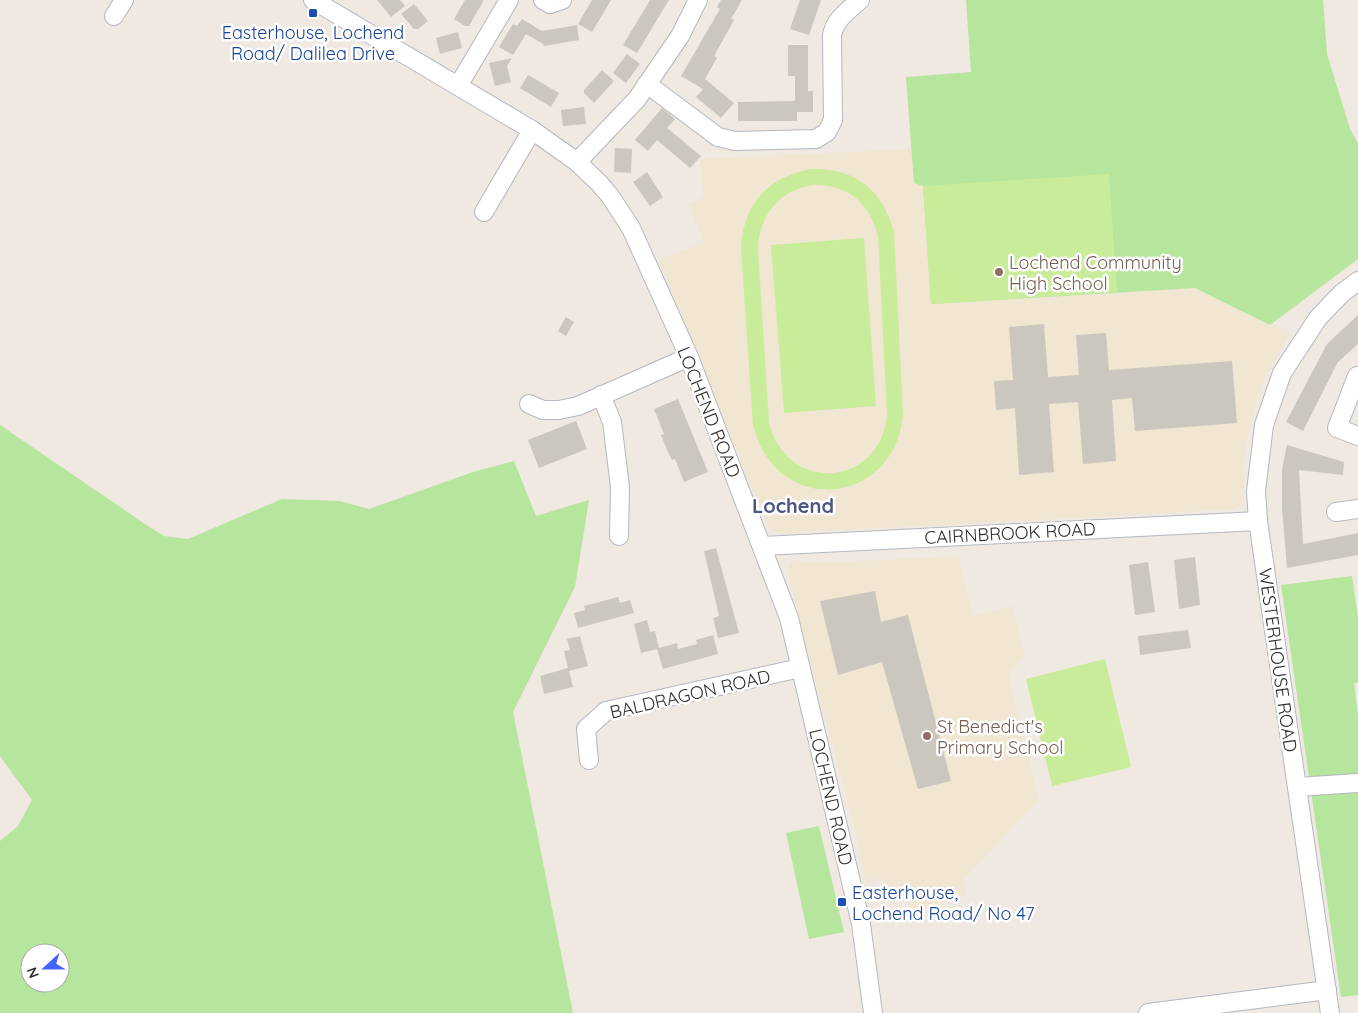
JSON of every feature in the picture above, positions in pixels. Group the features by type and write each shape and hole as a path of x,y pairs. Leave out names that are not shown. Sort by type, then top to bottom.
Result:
{"street":[{"path":"114,16 124,0"},
{"name":"LOCHEND ROAD","path":"313,0 532,130 576,162 599,183 631,228 689,357 789,618 861,924 873,1013"},
{"path":"458,86 509,0"},
{"path":"543,0 550,4 562,0"},
{"path":"576,162 637,99 680,36 698,0"},
{"path":"648,84 718,137 735,141 816,139 827,132 833,120 832,35 834,28 840,18 860,0"},
{"path":"484,212 532,130"},
{"name":"WESTERHOUSE ROAD","path":"1330,1013 1258,521 1256,490 1264,425 1282,373 1318,318 1340,294 1358,281"},
{"path":"530,404 543,410 559,410 578,406 689,357"},
{"path":"1358,376 1337,428 1358,436"},
{"path":"601,395 612,422 620,487 619,536"},
{"path":"1336,512 1358,509"},
{"name":"CAIRNBROOK ROAD","path":"763,546 1258,521"},
{"name":"BALDRAGON ROAD","path":"589,760 586,729 606,711 800,668"},
{"path":"1297,787 1358,784"},
{"path":"1148,1013 1191,1010 1327,990"}],"shaded area":[{"name":"Lochend Community High School","path":"966,0 1323,0 1327,54 1350,129 1358,143 1270,324 1290,333 1264,379 1256,402 1245,449 1243,499 1237,509 779,533 773,531 768,526 658,260 704,242 688,204 704,197 700,159 911,149 906,77 972,72"},
{"name":"St Benedict's Primary School","path":"958,556 974,616 1012,606 1025,656 1008,673 1039,800 964,879 966,896 914,909 882,879 879,878 866,884 856,835 787,571 791,562 795,560 819,563"}],"green space":[{"path":"966,0 1323,0 1327,54 1350,129 1358,143 1358,259 1270,325 1195,288 931,304 923,186 914,183 906,77 971,72"},
{"path":"811,169 827,170 854,177 875,193 883,204 894,232 903,415 895,446 879,469 857,483 833,489 808,487 784,475 765,455 753,425 741,249 743,233 752,206 760,196 770,186 795,173","holes":["812,185 836,188 855,197 869,213 878,235 887,415 881,439 868,457 851,468 832,473 812,471 794,462 779,446 769,423 758,249 759,237 767,215 781,199 800,188"]},
{"path":"1109,174 1117,292 931,304 923,186"},
{"path":"864,238 876,406 784,413 771,245"},
{"path":"0,425 164,536 188,539 282,499 340,501 369,509 473,472 514,461 536,516 589,500 575,587 513,712 573,1013 0,1013 0,841 18,826 32,800 0,756"},
{"path":"1352,576 1358,617 1358,683 1354,683 1358,715 1358,995 1341,997 1281,585"},
{"path":"1105,659 1131,767 1052,786 1026,679"},
{"path":"819,826 844,932 809,939 786,833"}],"building":[{"path":"377,0 400,0 405,6 391,17"},
{"path":"465,0 484,0 469,26 465,26 454,19"},
{"path":"592,0 611,0 592,32 578,24"},
{"path":"650,0 669,0 637,53 623,45"},
{"path":"721,0 742,0 731,19 734,20 714,56 717,58 705,79 734,103 721,118 696,97 703,89 681,76 720,9 717,7"},
{"path":"800,0 821,0 809,35 790,29"},
{"path":"414,4 428,21 418,29 414,29 401,14"},
{"path":"522,19 542,31 577,25 579,40 544,46 526,34 513,55 499,47 513,24 517,26"},
{"path":"458,32 462,48 440,54 436,38"},
{"path":"788,45 808,45 808,91 813,91 813,112 797,112 797,121 738,121 738,102 795,101 795,76 788,76"},
{"path":"627,54 640,64 626,83 613,73"},
{"path":"512,58 507,66 511,82 495,86 489,63"},
{"path":"602,70 614,81 594,103 584,93 584,90"},
{"path":"528,75 559,93 551,107 520,88"},
{"path":"584,107 586,124 563,126 561,110"},
{"path":"662,108 675,119 667,128 701,156 690,168 657,140 648,151 635,140"},
{"path":"615,148 632,149 631,173 614,172"},
{"path":"647,172 663,197 650,206 633,182"},
{"path":"1358,315 1358,344 1338,362 1303,431 1286,422 1327,344"},
{"path":"566,317 574,322 566,336 558,331"},
{"path":"1044,324 1048,377 1079,375 1076,335 1106,333 1109,370 1232,361 1237,423 1135,431 1132,398 1112,400 1116,461 1083,464 1078,402 1049,404 1054,472 1019,475 1015,408 996,410 994,381 1013,380 1009,327"},
{"path":"678,399 708,472 684,482 675,459 672,460 661,435 664,434 654,409"},
{"path":"576,421 587,449 539,468 528,440"},
{"path":"1287,445 1344,462 1343,475 1299,470 1303,544 1358,533 1358,555 1287,568 1282,508 1282,469"},
{"path":"716,548 739,633 718,638 713,618 719,616 704,551"},
{"path":"1195,557 1200,605 1179,609 1174,560"},
{"path":"1148,562 1155,612 1135,615 1129,565"},
{"path":"875,591 881,622 908,615 951,781 918,789 882,662 838,675 820,601"},
{"path":"618,597 620,603 630,600 634,613 578,628 574,613 585,610 584,606"},
{"path":"647,620 650,632 655,631 659,648 677,643 678,649 697,644 696,640 713,635 718,654 663,669 657,649 641,653 634,624"},
{"path":"1188,630 1191,648 1140,655 1138,636"},
{"path":"580,636 588,666 569,671 573,687 544,694 540,676 568,668 564,651 570,650 567,639"}],"place":[{"name":"Easterhouse, Lochend Road/ Dalilea Drive","path":"313,13"},
{"name":"Lochend Community High School","path":"999,272"},
{"name":"St Benedict's Primary School","path":"927,736"},
{"name":"Easterhouse, Lochend Road/ No 47","path":"842,902"}],"district":[{"name":"Lochend","path":"793,505"}]}
